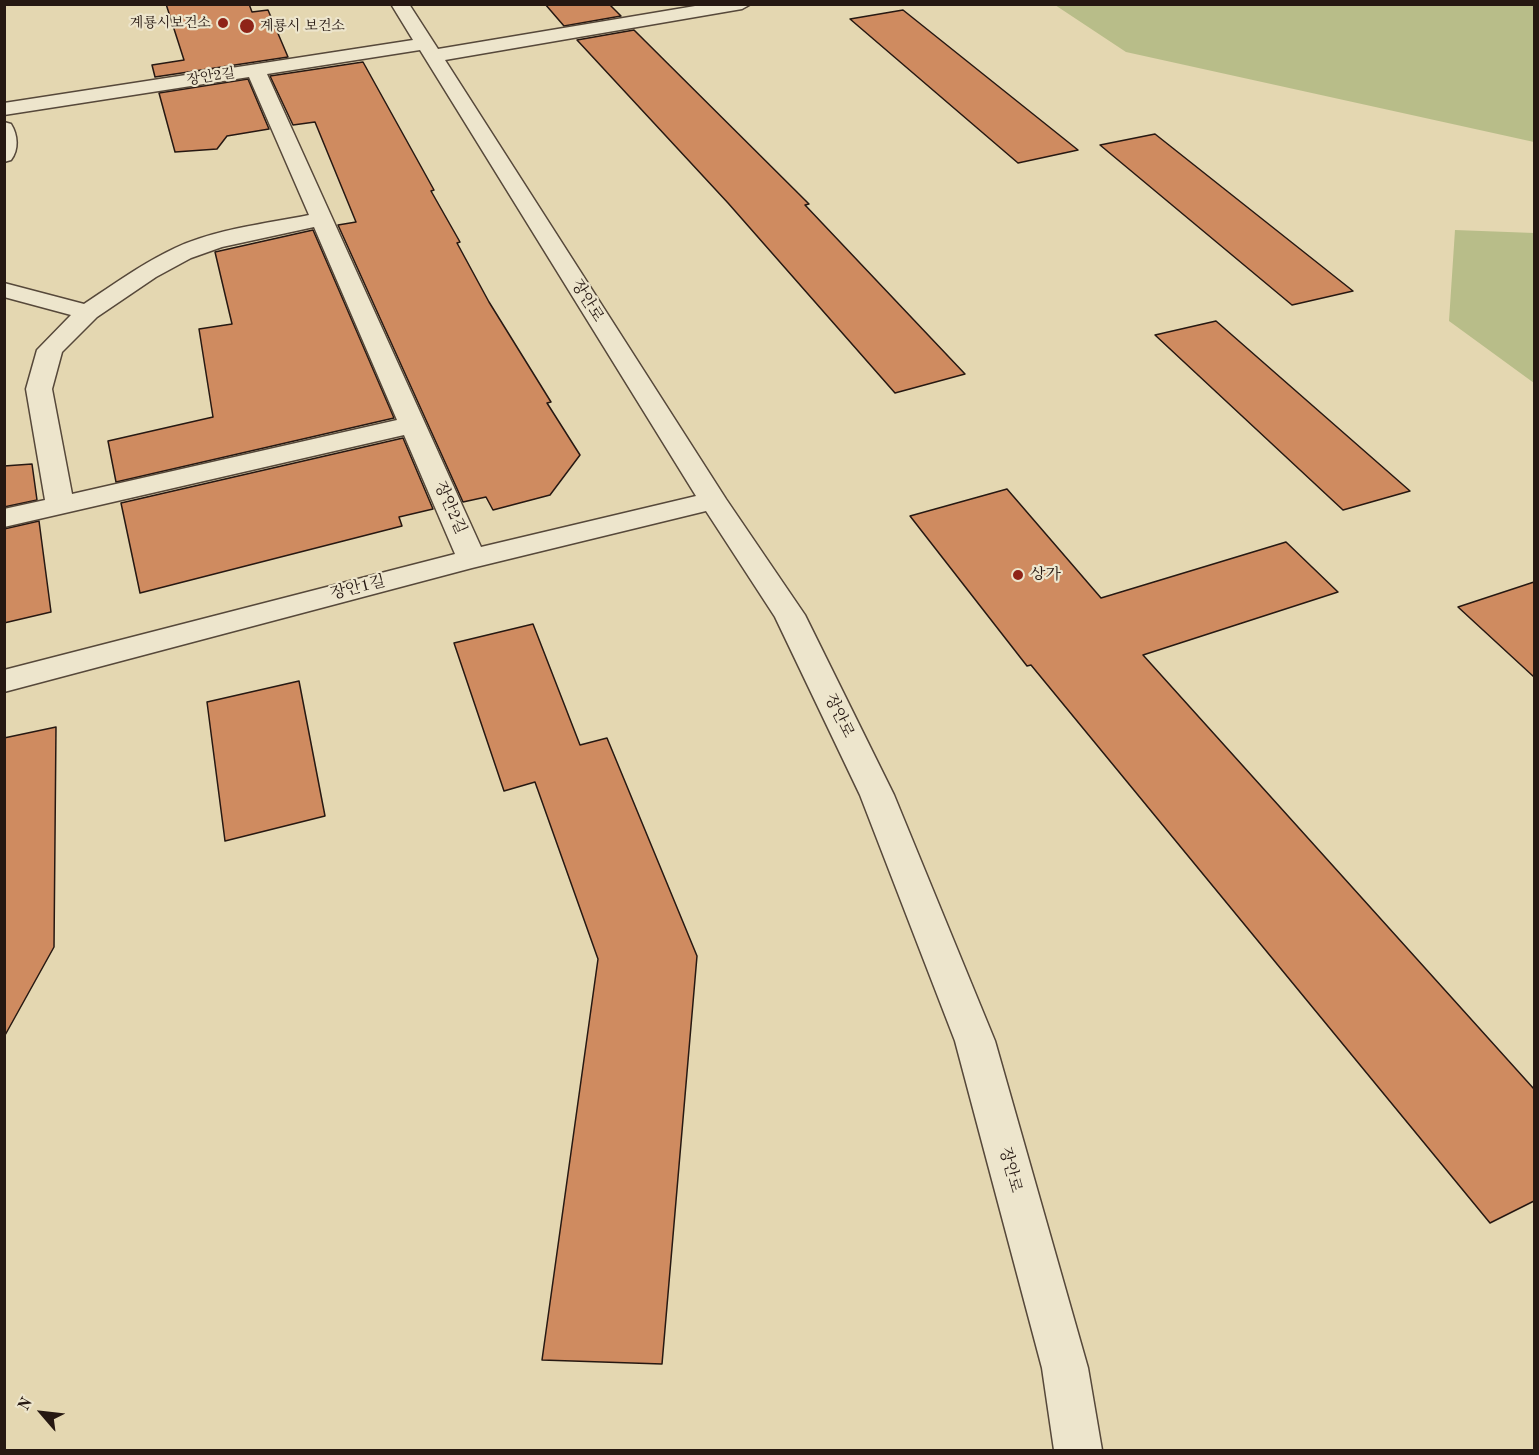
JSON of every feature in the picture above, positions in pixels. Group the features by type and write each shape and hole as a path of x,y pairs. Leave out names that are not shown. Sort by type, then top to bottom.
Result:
{"street":[{"name":"장안로","path":"400,4 713,501 790,615 872,784 975,1041 1065,1368 1078,1450"},
{"path":"256,70 428,50 742,4"},
{"name":"장안2길","path":"4,109 256,70 472,559"},
{"path":"4,128 7,149 4,156"},
{"path":"60,505 39,389 50,350 88,312 147,272 183,253 216,241 322,219"},
{"path":"4,290 88,312"},
{"path":"4,518 413,425"},
{"name":"장안1길","path":"4,681 472,559 713,501"}],"green space":[{"path":"1055,5 1534,5 1534,142 1126,52"},
{"path":"1455,230 1534,233 1534,383 1449,321"}],"building":[{"name":"계룡시보건소","path":"166,4 249,4 252,12 268,10 288,57 155,77 152,65 184,60"},
{"path":"545,4 609,4 621,16 564,26"},
{"path":"903,10 1078,150 1018,163 850,19"},
{"path":"634,30 809,204 805,205 965,374 895,393 728,203 577,40"},
{"path":"363,62 434,190 431,191 460,242 457,243 489,302 551,402 547,403 580,455 550,495 493,510 486,497 463,502 338,225 356,222 315,122 293,125 270,76"},
{"path":"248,79 269,129 227,136 217,149 175,152 159,93"},
{"path":"1155,134 1353,291 1292,305 1100,145"},
{"path":"313,230 394,418 116,482 108,441 213,417 199,329 232,324 215,252"},
{"path":"1216,321 1410,491 1343,510 1155,335"},
{"path":"403,438 433,509 399,517 402,526 140,593 121,503"},
{"path":"32,464 37,500 4,507 4,466"},
{"path":"1007,489 1101,598 1286,542 1338,592 1143,655 1534,1089 1534,1201 1490,1223 1031,665 1027,666 910,516"},
{"path":"39,521 51,612 4,623 4,529"},
{"path":"1534,582 1534,677 1458,607"},
{"path":"533,624 580,745 607,738 697,956 662,1364 542,1360 598,959 535,782 504,791 454,643"},
{"path":"299,681 325,816 225,841 207,702"},
{"path":"56,727 54,947 4,1037 4,738"}],"place":[{"name":"계룡시보건소","path":"223,23"},
{"name":"계룡시 보건소","path":"247,26"},
{"name":"상가","path":"1018,575"}]}
